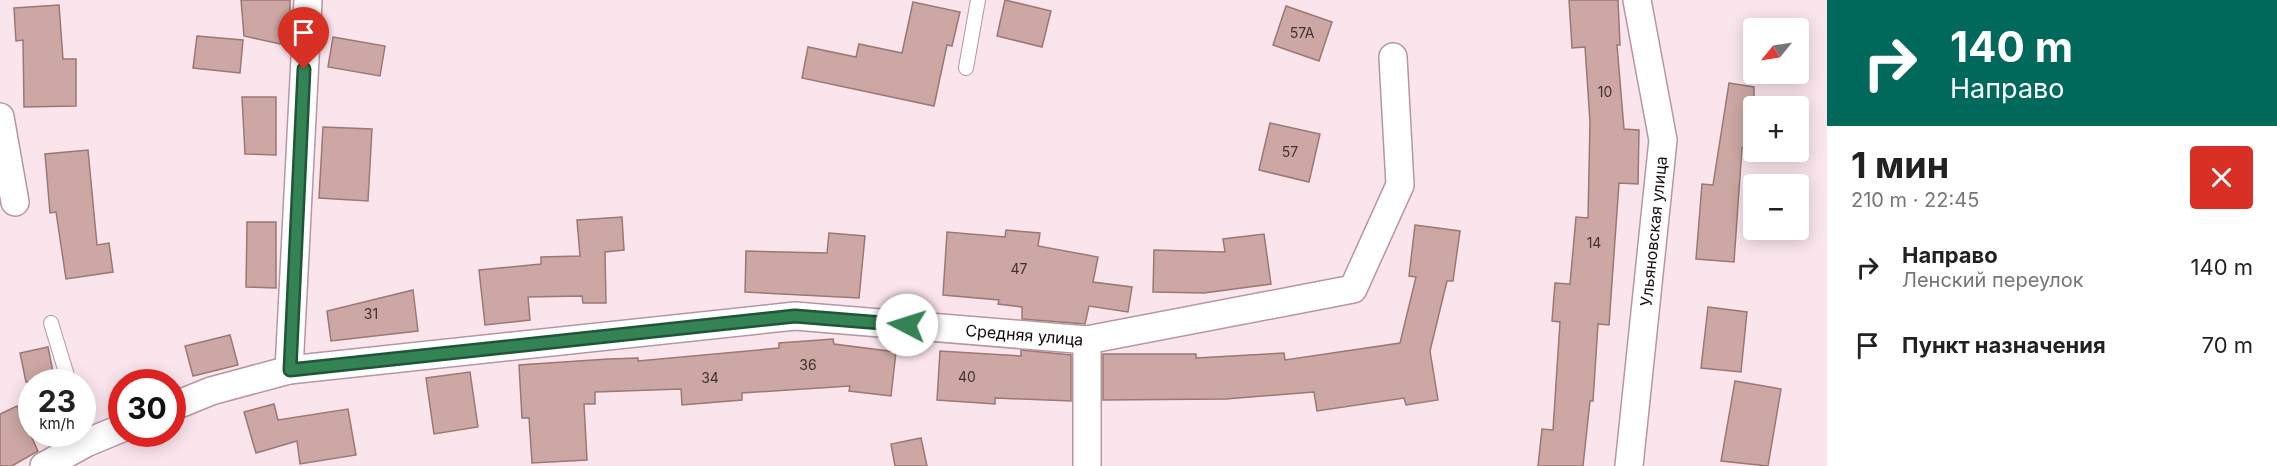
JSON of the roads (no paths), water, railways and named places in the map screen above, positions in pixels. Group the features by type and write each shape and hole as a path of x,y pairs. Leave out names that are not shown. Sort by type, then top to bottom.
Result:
{"street":[{"path":"290,370 308,0"},
{"name":"Ульяновская улица","path":"1629,466 1663,140 1637,0"},
{"name":"Средняя улица","path":"186,401 210,391 290,370 795,316 1087,340 1353,289 1400,185 1393,57"},
{"path":"0,117 15,202"},
{"path":"1087,340 1087,466"},
{"path":"44,466 69,447"}],"lane":[{"path":"966,68 978,0"},
{"path":"51,323 65,369"}]}
